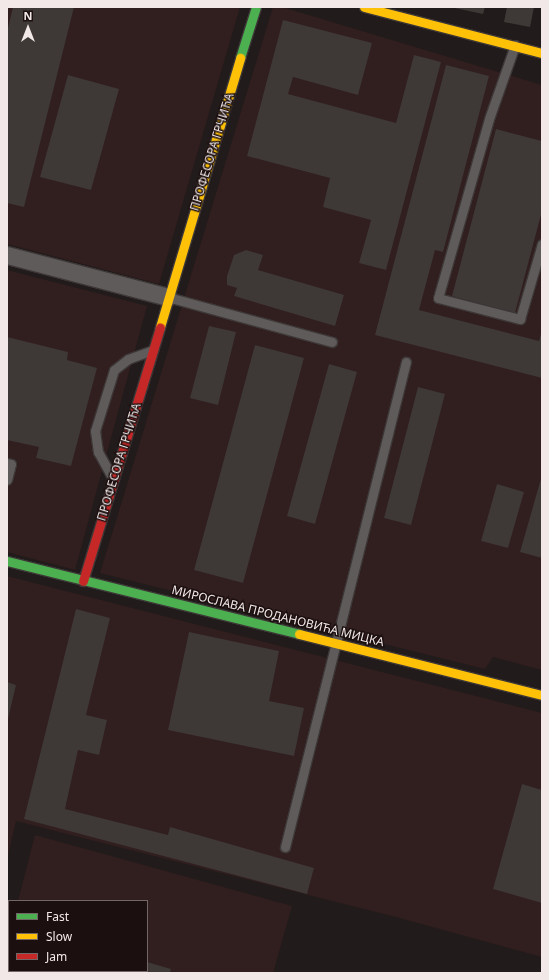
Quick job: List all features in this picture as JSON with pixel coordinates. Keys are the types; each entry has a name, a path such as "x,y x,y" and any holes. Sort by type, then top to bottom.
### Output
{"street":[{"name":"ПРОФЕСОРА ГРЧИЋА","path":"83,581 256,7"},
{"path":"364,7 542,53"},
{"path":"7,255 168,297"},
{"name":"МИРОСЛАВА ПРОДАНОВИЋА МИЦКА","path":"7,562 334,642 542,695"}],"lane":[{"path":"514,46 489,119 438,298 520,319 542,244"},
{"path":"168,297 332,342"},
{"path":"114,480 98,452 95,431 114,370 128,358 152,351"},
{"path":"285,847 334,642 406,362"},
{"path":"7,463 11,464 7,480"}],"shaded area":[{"path":"7,7 240,7 159,284 7,244"},
{"path":"273,7 282,7 542,85 542,670 493,657 485,669 100,573"},
{"path":"7,270 147,306 75,570 7,552"},
{"path":"7,576 542,713 542,957 396,917 16,821 7,860"},
{"path":"35,835 292,906 273,973 17,973 12,972 148,972 148,900 18,900"}],"building":[{"path":"13,7 74,7 24,207 7,203 7,32"},
{"path":"450,7 485,7 483,14"},
{"path":"507,7 534,7 530,27 504,22"},
{"path":"283,20 372,43 358,95 293,77 288,94 396,123 414,55 441,62 386,270 359,263 371,220 323,207 330,178 247,156"},
{"path":"446,65 489,76 443,252 435,250 419,310 539,341 542,330 542,378 375,335"},
{"path":"68,75 119,89 91,190 40,177"},
{"path":"496,129 542,141 542,211 515,313 452,296"},
{"path":"246,250 263,255 258,270 344,295 335,326 234,296 237,288 227,285 227,276 234,255"},
{"path":"209,326 236,332 218,405 190,398"},
{"path":"7,337 68,352 67,360 97,368 71,466 36,458 39,447 7,440"},
{"path":"255,345 304,358 243,583 194,570"},
{"path":"329,364 357,372 315,524 287,516"},
{"path":"418,387 445,394 411,525 384,518"},
{"path":"542,475 542,558 520,552"},
{"path":"497,484 524,492 508,548 481,541"},
{"path":"76,609 110,618 86,715 107,720 99,755 78,750 65,809 168,835 170,827 314,868 307,894 24,819"},
{"path":"189,632 279,651 269,701 304,708 294,756 168,730"},
{"path":"7,682 16,685 8,719 7,718"},
{"path":"522,784 542,790 542,903 493,889"},
{"path":"148,962 171,969 170,973 86,973 148,972"}],"traffic: fast":[{"path":"240,58 256,7"},
{"path":"7,561 299,634"}],"traffic: slow":[{"path":"364,7 542,53"},
{"path":"160,327 240,58"},
{"path":"299,634 542,695"}],"traffic: jam":[{"path":"83,581 160,327"}]}
